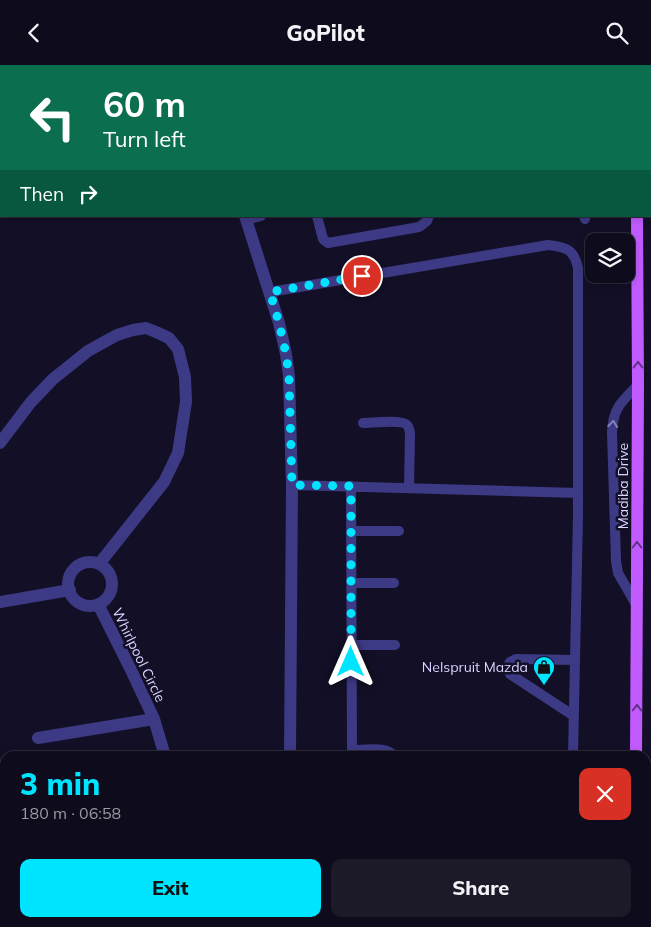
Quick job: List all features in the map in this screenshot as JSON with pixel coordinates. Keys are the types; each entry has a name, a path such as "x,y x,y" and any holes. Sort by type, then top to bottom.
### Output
{"main road":[{"name":"Madiba Drive","path":"636,751 637,217"}],"street":[{"path":"245,218 279,323 289,376 292,485 290,751"},
{"path":"0,443 31,402 52,379 88,351 117,335 146,328 168,338 178,349 185,377 186,402 178,453 164,482 99,564"},
{"path":"92,562 99,564 110,574 112,588 104,601 98,604 84,605 78,602 70,591 68,583 70,577 73,571 84,563 92,562"},
{"path":"0,602 70,591"},
{"name":"Whirlpool Circle","path":"98,604 154,719 164,751"},
{"name":"Whirlpool Circle","path":"38,737 154,719"}],"lane":[{"path":"317,217 323,239 328,243 419,227 427,221 429,217"},
{"path":"270,292 548,245 566,249 573,253 578,268 578,493 573,751"},
{"path":"637,607 623,584 617,567 612,432 614,415 617,409 638,385"},
{"path":"363,423 398,422 408,425 410,433 409,488"},
{"path":"292,485 578,493"},
{"path":"351,486 352,751"},
{"path":"352,531 399,531"},
{"path":"351,583 394,583"},
{"path":"351,645 395,645"},
{"path":"574,716 510,674 507,667 510,662 516,659 575,660"},
{"path":"373,751 388,751"}],"place":[{"name":"Nelspruit Mazda","path":"544,686"}],"route":[{"path":"351,662 351,486 292,485 289,376 279,323 270,292 362,276"}]}
